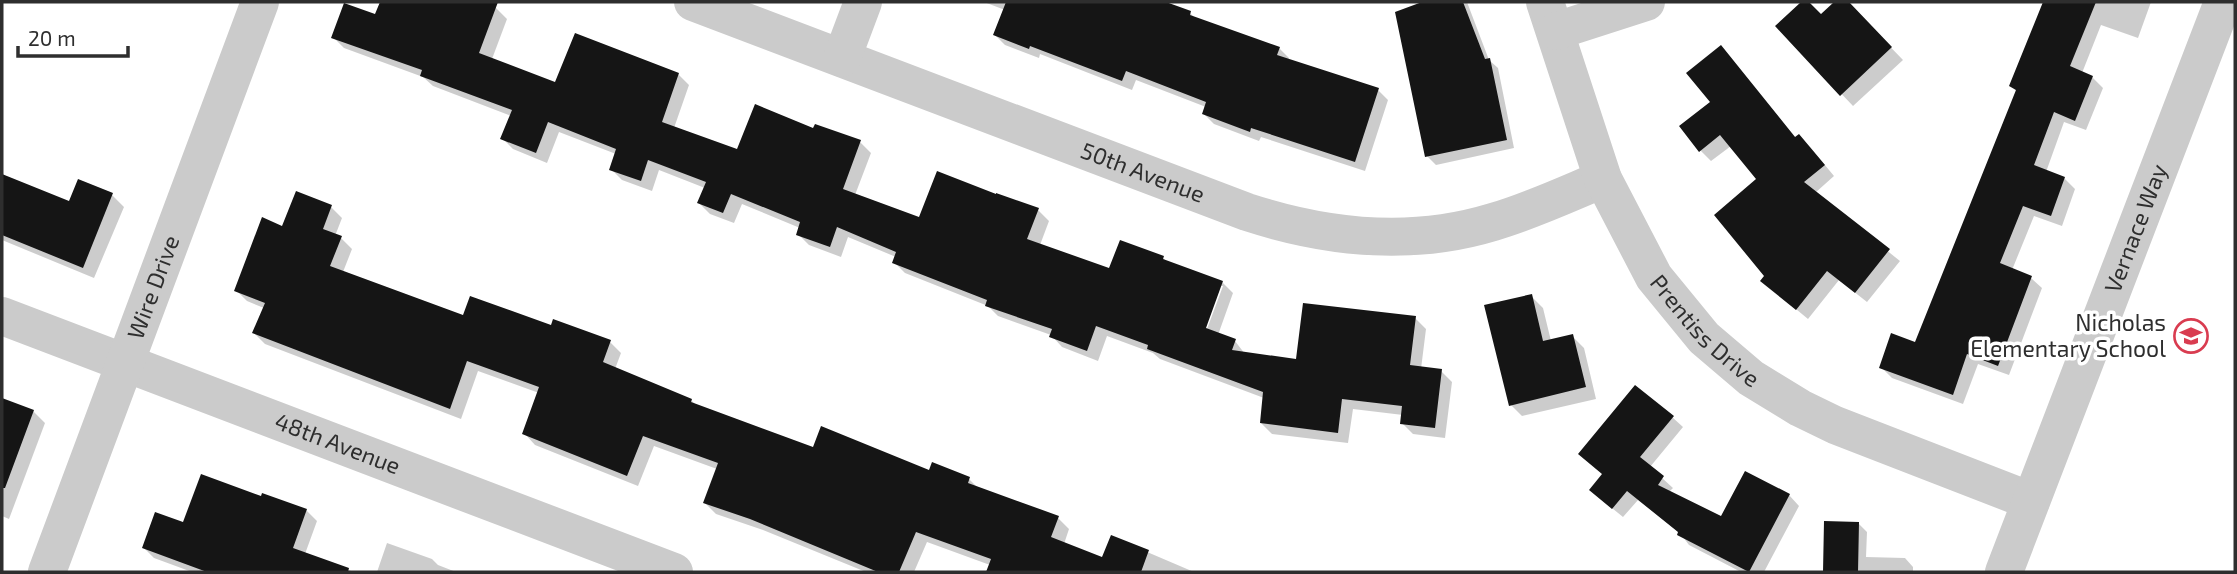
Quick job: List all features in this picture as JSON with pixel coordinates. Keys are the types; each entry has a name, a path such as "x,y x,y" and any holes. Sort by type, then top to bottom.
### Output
{"street":[{"name":"Wire Drive","path":"47,572 260,2"},
{"name":"50th Avenue","path":"693,2 1247,212 1286,225 1326,233 1368,237 1410,236 1492,223 1602,179"},
{"path":"842,58 863,2"},
{"path":"1550,17 1646,2"},
{"name":"Vernace Way","path":"2004,572 2223,2"},
{"name":"Prentiss Drive","path":"1550,17 1602,179 1654,277 1704,338 1751,378 1800,408 1835,425 2031,501"},
{"name":"48th Avenue","path":"2,316 674,572"}],"building":[{"path":"380,2 498,2 479,53 555,82 575,33 679,73 662,122 737,149 755,104 813,128 815,124 861,140 843,189 919,217 937,171 1039,208 1027,239 1109,268 1120,240 1164,256 1163,259 1223,281 1206,328 1236,339 1232,350 1296,359 1303,303 1416,316 1410,365 1442,369 1435,428 1400,424 1402,406 1342,399 1338,433 1260,423 1263,392 1147,349 1148,345 1096,326 1087,351 1049,337 1052,329 985,306 987,300 892,263 896,252 837,227 830,247 796,235 800,222 731,194 723,213 697,203 706,182 648,160 641,181 609,170 616,149 548,122 536,153 500,139 512,110 420,76 422,70 331,38 344,3 375,14"},
{"path":"1006,2 1166,2 1191,11 1190,15 1280,47 1277,55 1379,88 1355,162 1251,128 1250,132 1202,114 1206,102 1126,71 1122,81 993,35"},
{"path":"1422,2 1463,2 1485,59 1490,58 1507,140 1425,157 1395,12"},
{"path":"1801,2 1809,2 1821,14 1834,2 1849,2 1892,47 1840,96 1775,26"},
{"path":"2043,2 2096,2 2070,66 2093,76 2075,121 2054,112 2034,165 2065,177 2051,216 2023,206 2000,263 2032,276 1998,366 1967,354 1953,395 1879,368 1891,333 1915,342 2016,90 2009,86"},
{"path":"1721,45 1795,137 1799,134 1825,165 1804,182 1890,249 1855,293 1827,271 1796,310 1760,281 1764,276 1714,215 1756,179 1720,135 1699,152 1679,126 1710,102 1686,73"},
{"path":"2,174 69,201 78,179 113,193 83,268 2,235"},
{"path":"296,191 332,205 323,229 342,236 330,266 463,315 470,296 551,325 553,319 611,340 603,362 692,399 691,402 813,447 821,426 929,470 932,462 970,477 968,483 1059,516 1051,537 1102,557 1111,535 1149,550 1141,572 986,572 991,559 916,532 899,572 878,572 750,519 703,503 718,463 643,436 627,476 522,434 539,387 467,361 450,409 252,333 265,303 234,291 262,217 282,226"},
{"path":"1532,294 1543,341 1573,334 1586,387 1509,406 1484,305"},
{"path":"1635,385 1674,416 1640,457 1664,476 1658,485 1721,516 1745,471 1790,494 1749,572 1677,535 1678,532 1627,491 1612,509 1589,490 1602,474 1578,454"},
{"path":"2,398 34,410 5,488 2,488"},
{"path":"201,474 307,509 293,548 349,568 348,572 207,572 142,548 155,512 183,522"},
{"path":"1824,521 1859,522 1858,572 1823,572"}],"place":[{"name":"Nicholas Elementary School","path":"2191,336"}]}
